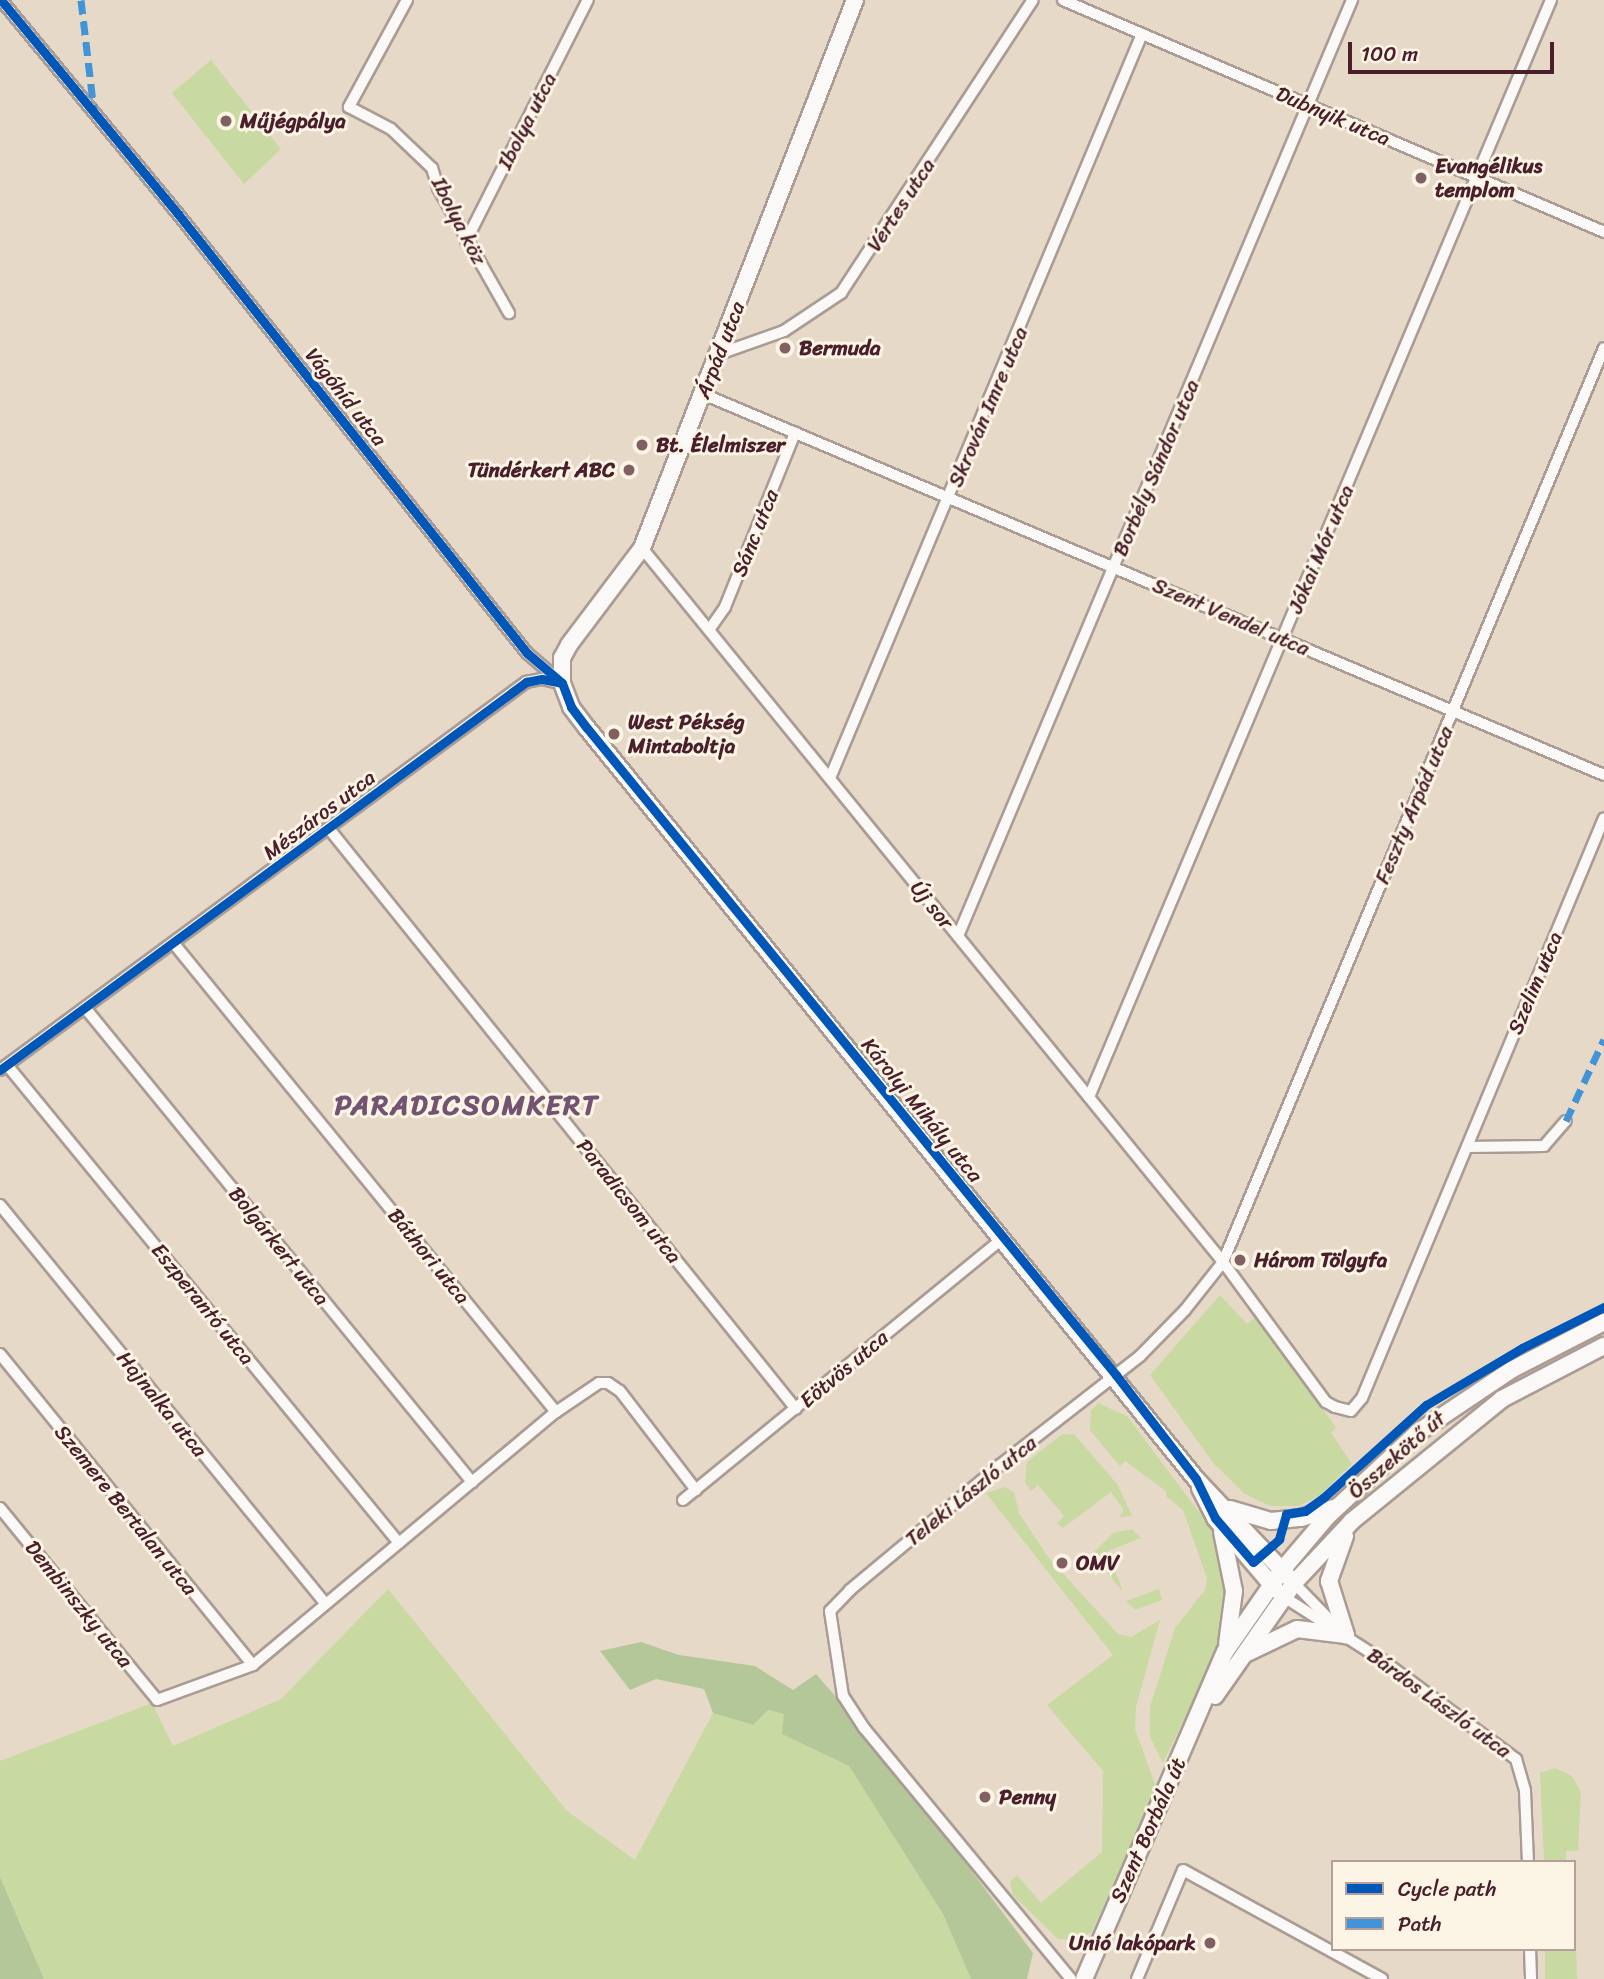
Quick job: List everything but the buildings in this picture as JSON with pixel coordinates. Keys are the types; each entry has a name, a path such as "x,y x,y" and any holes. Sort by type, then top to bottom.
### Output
{"street":[{"name":"Vágóhíd utca","path":"1,0 109,128 527,653 562,683"},
{"name":"Ibolya köz","path":"407,0 349,107 391,129 432,169 466,241 509,313"},
{"name":"Ibolya utca","path":"466,241 588,0"},
{"name":"Árpád utca","path":"562,683 562,658 569,645 642,548 855,0"},
{"name":"Vértes utca","path":"719,354 784,331 841,293 1033,0"},
{"name":"Dubnyik utca","path":"1063,0 1604,232"},
{"name":"Borbély Sándor utca","path":"958,936 1353,0"},
{"name":"Jókai Mór utca","path":"1089,1097 1551,0"},
{"name":"Skrován Imre utca","path":"830,778 1142,34"},
{"name":"Feszty Árpád utca","path":"1116,1375 1160,1338 1223,1262 1604,348"},
{"name":"Szent Vendel utca","path":"703,394 1604,775"},
{"name":"Sánc utca","path":"709,630 725,607 795,433"},
{"name":"Új sor","path":"642,548 1223,1262 1326,1402 1351,1411"},
{"name":"Mészáros utca","path":"4,1067 175,945 526,682 542,678 562,683"},
{"name":"Károlyi Mihály utca","path":"562,683 571,707 587,728 1116,1375 1222,1513 1270,1584 1284,1597 1346,1635"},
{"name":"Szelim utca","path":"1351,1411 1362,1398 1604,818"},
{"name":"Paradicsom utca","path":"330,830 796,1409"},
{"name":"Báthori utca","path":"175,945 556,1412"},
{"name":"Bolgárkert utca","path":"86,1009 472,1482"},
{"name":"Eszperantó utca","path":"4,1067 399,1543"},
{"path":"1467,1147 1544,1146 1566,1121"},
{"name":"Hajnalka utca","path":"0,1205 325,1603"},
{"name":"Eötvös utca","path":"683,1500 1003,1238"},
{"name":"Összekötő út","path":"1270,1584 1339,1506 1417,1433 1462,1401 1558,1343 1604,1322"},
{"name":"Összekötő út","path":"1294,1583 1352,1521 1502,1399 1604,1346"},
{"name":"Szemere Bertalan utca","path":"0,1354 253,1665"},
{"name":"Teleki László utca","path":"1072,1979 864,1728 843,1696 830,1611 990,1473 1116,1375"},
{"path":"253,1665 588,1388 608,1383 620,1391 696,1490"},
{"path":"1225,1652 1234,1591 1222,1513 1271,1521 1301,1518 1339,1506"},
{"name":"Dembinszky utca","path":"0,1508 158,1700 253,1665"},
{"name":"Károlyi Mihály utca","path":"1222,1513 1294,1583"},
{"path":"1346,1635 1329,1581 1332,1564 1352,1521"},
{"path":"1294,1583 1346,1635"},
{"name":"Szent Borbála út","path":"1198,1721 1294,1583"},
{"name":"Szent Borbála út","path":"1084,1979 1198,1721 1225,1652 1270,1584"},
{"path":"1242,1656 1297,1629 1346,1635"},
{"name":"Bárdos László utca","path":"1346,1635 1516,1759 1525,1791 1528,1860"},
{"path":"1137,1979 1183,1870 1382,1979"},
{"path":"1530,1951 1531,1979"}],"green space":[{"name":"Műjégpálya","path":"211,60 281,149 244,184 172,93"},
{"path":"1220,1295 1247,1324 1256,1317 1336,1427 1331,1433 1352,1464 1319,1496 1298,1506 1270,1506 1245,1494 1214,1464 1150,1375"},
{"path":"1098,1403 1127,1416 1205,1520 1218,1542 1226,1585 1223,1597 1230,1602 1219,1646 1163,1763 1150,1737 1150,1707 1175,1628 1205,1590 1207,1578 1183,1510 1166,1496 1166,1491 1125,1461 1120,1466 1090,1430 1091,1411"},
{"path":"1074,1434 1117,1484 1132,1516 1119,1517 1124,1510 1111,1492 1063,1528 1057,1523 1064,1516 1038,1485 1031,1491 1025,1483 1027,1462 1061,1435"},
{"path":"1004,1487 1014,1492 1019,1513 1048,1557 1118,1634 1131,1637 1160,1620 1136,1707 1135,1729 1156,1787 1092,1932 1076,1940 1058,1939 1013,1895 1010,1882 1017,1875 1041,1903 1102,1852 1103,1771 1047,1705 1113,1655 986,1493"},
{"path":"1132,1529 1141,1538 1108,1551 1123,1592 1092,1554 1113,1533"},
{"path":"388,1589 567,1811 635,1860 713,1713 753,1725 768,1710 784,1714 783,1734 849,1766 943,1914 971,1979 44,1979 0,1877 0,1761 152,1703 173,1746 281,1699"},
{"path":"1159,1589 1162,1600 1135,1610 1126,1601"},
{"path":"641,1642 679,1655 755,1666 793,1690 816,1674 874,1741 1033,1953 1027,1979 971,1979 943,1914 849,1766 782,1734 784,1714 768,1710 753,1725 713,1713 704,1689 656,1679 630,1690 600,1651"},
{"path":"1555,1768 1572,1776 1581,1792 1578,1851 1566,1851 1566,1860 1544,1860 1540,1773"},
{"path":"0,1877 44,1979 0,1979"},
{"path":"1576,1945 1577,1979 1545,1979 1545,1951 1576,1951"}],"marked path":[{"path":"81,0 94,110"},
{"path":"1566,1121 1604,1039"}],"cycle path":[{"path":"1,0 178,214 527,653 562,683 571,707 587,728 1116,1375 1196,1479 1215,1518 1253,1562 1279,1539 1286,1514 1305,1511 1323,1498 1426,1405 1522,1348 1604,1307"},
{"path":"0,1070 526,682 542,679 562,683"}],"place":[{"name":"Műjégpálya","path":"226,121"},
{"name":"Evangélikus templom","path":"1421,178"},
{"name":"Bermuda","path":"785,348"},
{"name":"Bt. Élelmiszer","path":"642,445"},
{"name":"Tündérkert ABC","path":"629,470"},
{"name":"West Pékség Mintaboltja","path":"614,734"},
{"name":"Három Tölgyfa","path":"1240,1260"},
{"name":"OMV","path":"1062,1563"},
{"name":"Penny","path":"985,1797"},
{"name":"Unió lakópark","path":"1210,1943"}],"district":[{"name":"PARADICSOMKERT","path":"467,1105"}]}
